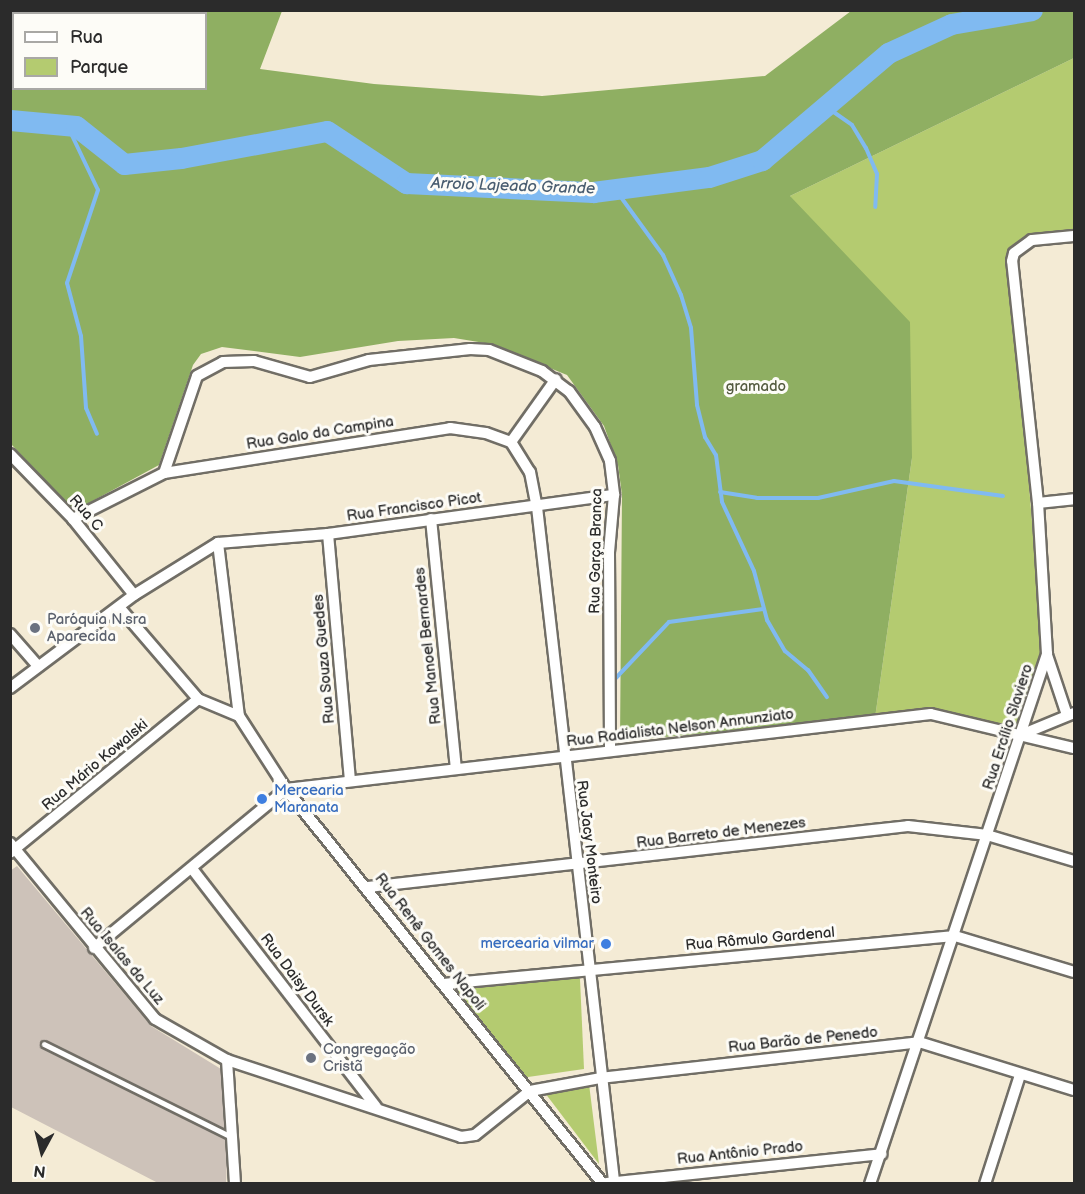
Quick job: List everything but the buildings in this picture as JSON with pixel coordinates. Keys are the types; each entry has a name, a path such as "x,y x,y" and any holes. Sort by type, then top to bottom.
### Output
{"street":[{"name":"Rua Ercílio Slaviero","path":"870,1184 1023,734 1047,654 1038,503 1012,261 1014,254 1032,240 1074,236"},
{"name":"Rua Garça Branca","path":"164,473 197,376 224,362 265,363 310,377 369,360 470,349 489,350 556,380 595,427 610,461 614,495 609,552 610,751"},
{"path":"537,507 530,472 511,442 556,380"},
{"name":"Rua Galo da Campina","path":"73,519 164,473 450,428 486,433 511,442"},
{"name":"Rua C","path":"12,458 73,519 134,594"},
{"name":"Rua Francisco Picot","path":"218,543 328,534 614,495"},
{"path":"1038,503 1074,499"},
{"name":"Rua Jacy Monteiro","path":"537,507 563,756 589,970 600,1078 607,1183"},
{"name":"Rua Manoel Bernardes","path":"431,519 456,769"},
{"name":"Rua Souza Guedes","path":"328,534 350,782"},
{"path":"10,688 134,594 218,543"},
{"name":"Rua Renê Gomes Napoli","path":"218,543 239,716 286,789 607,1183"},
{"path":"118,606 198,699 239,716"},
{"path":"10,634 38,666"},
{"path":"1023,734 1071,714 1047,654"},
{"name":"Rua Mário Kowalski","path":"12,848 198,699"},
{"name":"Rua Radialista Nelson Annunziato","path":"286,789 931,714 1023,734 1074,748"},
{"path":"94,948 193,870 286,789"},
{"name":"Rua Barreto de Menezes","path":"368,887 577,866 908,826 987,835 1074,861"},
{"name":"Rua Isaías da Luz","path":"12,848 155,1019 227,1060 461,1137 475,1135 530,1091"},
{"name":"Rua Daisy Dursk","path":"193,870 376,1108"},
{"name":"Rua Rômulo Gardenal","path":"443,984 955,936 1074,972"},
{"name":"Rua Barão de Penedo","path":"530,1091 600,1078 919,1042 1074,1090"},
{"path":"227,1060 235,1184"},
{"path":"985,1184 1020,1075"},
{"name":"Rua Antônio Prado","path":"607,1183 881,1154"}],"lane":[{"path":"45,1044 232,1138"}],"shaded area":[{"path":"17,866 151,1026 221,1069 228,1139 226,1183 158,1183 11,1107 10,871"}],"green space":[{"name":"gramado","path":"10,11 282,11 260,69 374,84 542,96 765,76 851,11 1074,11 1074,58 790,196 910,322 912,458 875,718 620,741 622,495 618,465 604,426 567,375 491,344 454,338 398,341 300,357 222,347 201,354 193,365 159,465 74,511 11,444"},
{"path":"1074,58 1074,235 1030,239 1011,263 1042,645 1020,731 931,713 875,718 912,458 790,196"},
{"path":"576,975 580,979 584,1069 528,1077 523,1076 454,991 456,987"},
{"path":"589,1084 599,1164 545,1093"}],"waterway":[{"name":"Arroio Lajeado Grande","path":"10,120 76,126 124,164 181,158 327,131 406,183 593,192 709,177 762,160 888,53 951,24 1032,10"},
{"path":"825,106 852,125 866,148 877,174 875,207"},
{"path":"67,125 98,190 67,283 81,336 86,408 97,434"},
{"path":"615,189 663,255 681,295 691,328 697,405 705,437 716,455 722,502 754,571 767,620 785,651 808,670 827,697"},
{"path":"720,492 757,498 818,498 894,481 1003,496"},
{"path":"614,680 669,622 763,609"}],"place":[{"name":"Paróquia N.sra Aparecida","path":"35,628"},
{"name":"Mercearia Maranata","path":"262,799"},
{"name":"mercearia vilmar","path":"606,944"},
{"name":"Congregação Cristã","path":"311,1058"}]}
